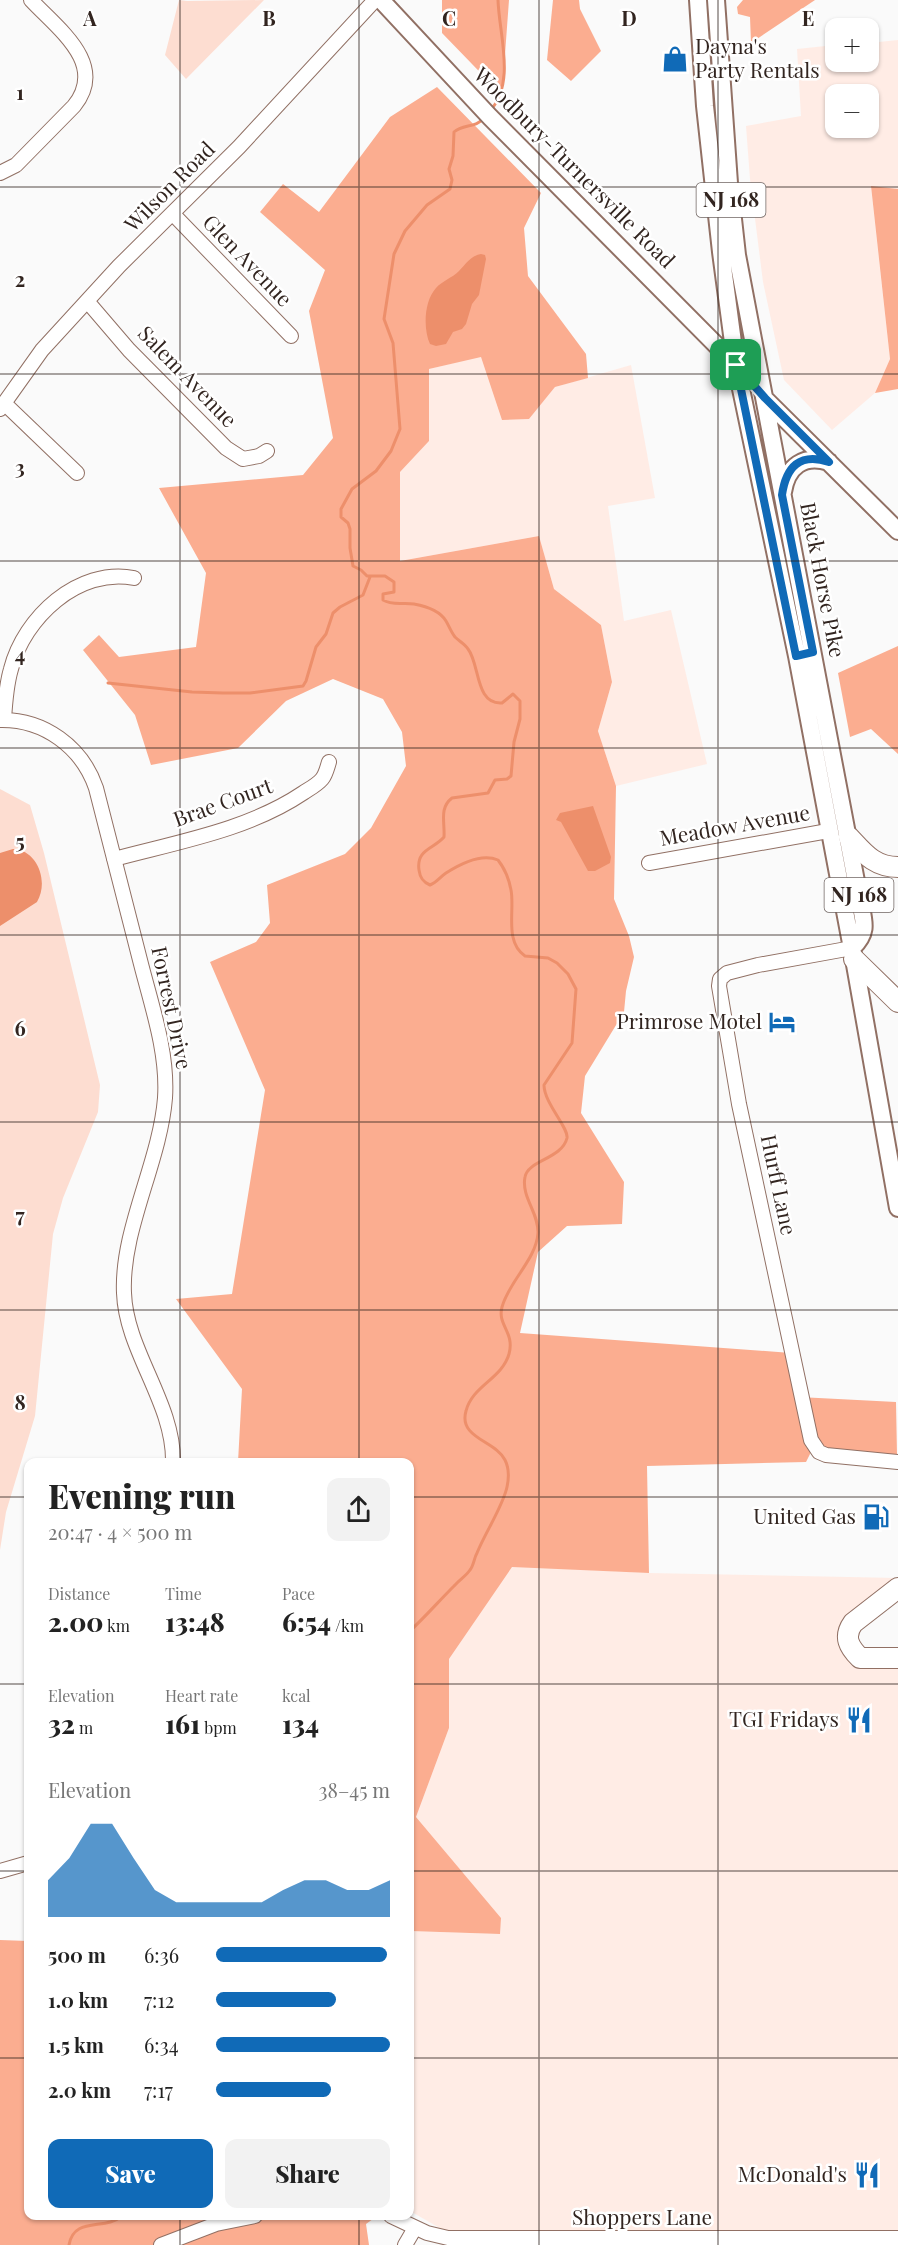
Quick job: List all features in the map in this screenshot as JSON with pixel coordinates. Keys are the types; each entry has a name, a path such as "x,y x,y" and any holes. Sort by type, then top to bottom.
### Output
{"highway":[{"path":"849,837 874,862 884,867 898,867"},
{"path":"853,953 898,1002"},
{"path":"898,1588 853,1623 849,1629 848,1640 850,1648 860,1658 898,1658"}],"main road":[{"name":"Woodbury-Turnersville Road","path":"381,0 487,113 898,531"},
{"name":"Black Horse Pike","path":"698,0 705,106 736,365 796,656 853,953 898,1208"},
{"name":"Black Horse Pike","path":"716,0 723,107 737,255 849,837 864,930 862,939 853,953"},
{"path":"782,495 790,469 799,462 812,459 829,462"},
{"path":"796,656 813,652"},
{"path":"821,791 839,789"}],"street":[{"path":"0,173 19,162 74,106 85,84 85,65 78,51 31,0"},
{"name":"Wilson Road","path":"2,406 42,350 119,266 239,147 375,0"},
{"path":"705,106 723,107"},
{"name":"Glen Avenue","path":"173,214 291,336"},
{"name":"Salem Avenue","path":"87,302 129,350 226,448 243,459 259,456 267,451"},
{"path":"2,406 77,473"},
{"path":"2,720 11,669 23,640 43,612 76,587 85,583 112,576 134,578"},
{"name":"Forrest Drive","path":"2,720 18,721 41,727 68,744 89,770 96,788 156,1023 163,1056 165,1082 163,1118 126,1258 124,1293 134,1337 168,1424 172,1458"},
{"name":"Brae Court","path":"114,859 217,831 270,811 318,783 325,774 329,762"},
{"name":"Meadow Avenue","path":"649,863 828,831"},
{"name":"Hurff Lane","path":"853,953 759,965 727,973 720,979 719,986 742,1115 811,1440 819,1452 826,1455 898,1462"},
{"path":"0,1871 24,1864"},
{"path":"160,2245 216,2224 236,2220"},
{"name":"Shoppers Lane","path":"399,2220 415,2228 448,2238 735,2242 898,2238"},
{"path":"405,2245 415,2228"}],"shaded area":[{"path":"179,0 264,0 186,79 165,55"},
{"path":"442,0 509,0 502,95 442,33"},
{"path":"553,0 579,0 580,9 601,51 571,81 547,60"},
{"path":"743,0 815,0 751,43 750,17 738,14 737,7"},
{"path":"898,40 898,189 871,187 890,359 875,393 832,430 784,380 763,282 750,179 746,126 801,116 797,49 825,46 825,72 879,72 879,42"},
{"path":"437,87 541,193 524,228 528,276 586,354 588,378 555,387 529,419 502,420 481,357 429,369 429,441 400,472 400,561 539,536 554,589 601,625 612,682 598,731 616,786 614,899 629,936 634,957 624,1012 585,1076 581,1113 624,1182 622,1224 567,1226 538,1252 520,1333 791,1353 799,1397 896,1402 897,1455 813,1448 806,1462 647,1466 649,1573 512,1567 449,1659 449,1728 416,1817 501,1918 500,1934 414,1931 414,1458 238,1458 242,1389 176,1299 232,1294 265,1090 210,962 256,942 270,923 267,885 345,854 371,828 406,766 402,732 383,699 333,679 286,701 238,748 151,765 135,715 83,650 99,635 119,657 196,647 206,573 159,488 303,475 333,438 309,311 325,270 260,212 283,184 319,212 390,117"},
{"path":"871,186 898,189 898,389 875,393 890,359"},
{"path":"481,254 485,255 486,259 479,295 472,304 466,324 462,329 453,332 446,344 436,346 430,344 426,331 426,315 432,294 438,286 471,258"},
{"path":"481,356 503,420 529,419 555,387 631,365 655,498 608,506 624,621 671,610 707,764 616,786 598,731 612,682 601,625 554,589 539,536 400,561 400,471 429,441 429,369"},
{"path":"898,646 898,754 871,729 850,737 838,673"},
{"path":"0,789 30,805 44,853 100,1085 98,1112 63,1198 53,1234 35,1416 6,1512 0,1550"},
{"path":"593,806 611,857 610,863 595,871 588,871 561,822 556,820 560,813"},
{"path":"13,849 22,851 35,861 39,868 42,885 37,902 0,926 0,853"},
{"path":"512,1566 649,1573 898,1578 898,1588 863,1614 850,1649 898,1658 898,2230 445,2231 414,2213 414,1931 499,1934 501,1918 416,1817 449,1728 449,1659"},
{"path":"0,1940 24,1941 24,2220 372,2220 366,2224 369,2245 0,2245"}],"waterway":[{"path":"490,111 498,99 504,72 498,0"},
{"path":"414,1627 471,1568 502,1503 507,1487 508,1473 505,1460 494,1448 479,1439 467,1427 466,1411 474,1395 500,1370 509,1354 510,1340 502,1319 502,1307 510,1288 533,1252 538,1233 536,1219 525,1191 527,1171 559,1151 567,1138 548,1099 544,1085 572,1043 576,989 568,974 557,963 548,958 525,956 519,950 512,934 510,886 498,860 485,858 464,863 430,885 421,877 420,858 444,837 444,811 448,802 452,798 488,793 495,780 507,779 511,776 514,742 520,719 520,701 513,694 502,703 493,702 487,698 467,647 455,637 440,614 418,605 391,603 383,600 383,594 394,592 394,582 385,576 367,576 353,566 350,529 348,523 341,517 341,509 352,489 376,471 391,451 400,429 393,343 384,319 394,254 405,231 427,205 450,189 452,180 449,169 453,156 454,132 484,118"},
{"path":"108,683 223,693 250,693 303,686 316,647 326,634 333,613 363,595 370,577"},
{"path":"69,2245 77,2230 115,2220"}],"place":[{"name":"Dayna's Party Rentals","path":"675,59"},
{"name":"Primrose Motel","path":"782,1022"},
{"name":"United Gas","path":"876,1517"},
{"name":"TGI Fridays","path":"859,1720"},
{"name":"McDonald's","path":"867,2175"}],"route":[{"path":"736,365 765,398 829,462 806,459 799,462 790,469 782,495 813,652 796,656 736,365"}]}
